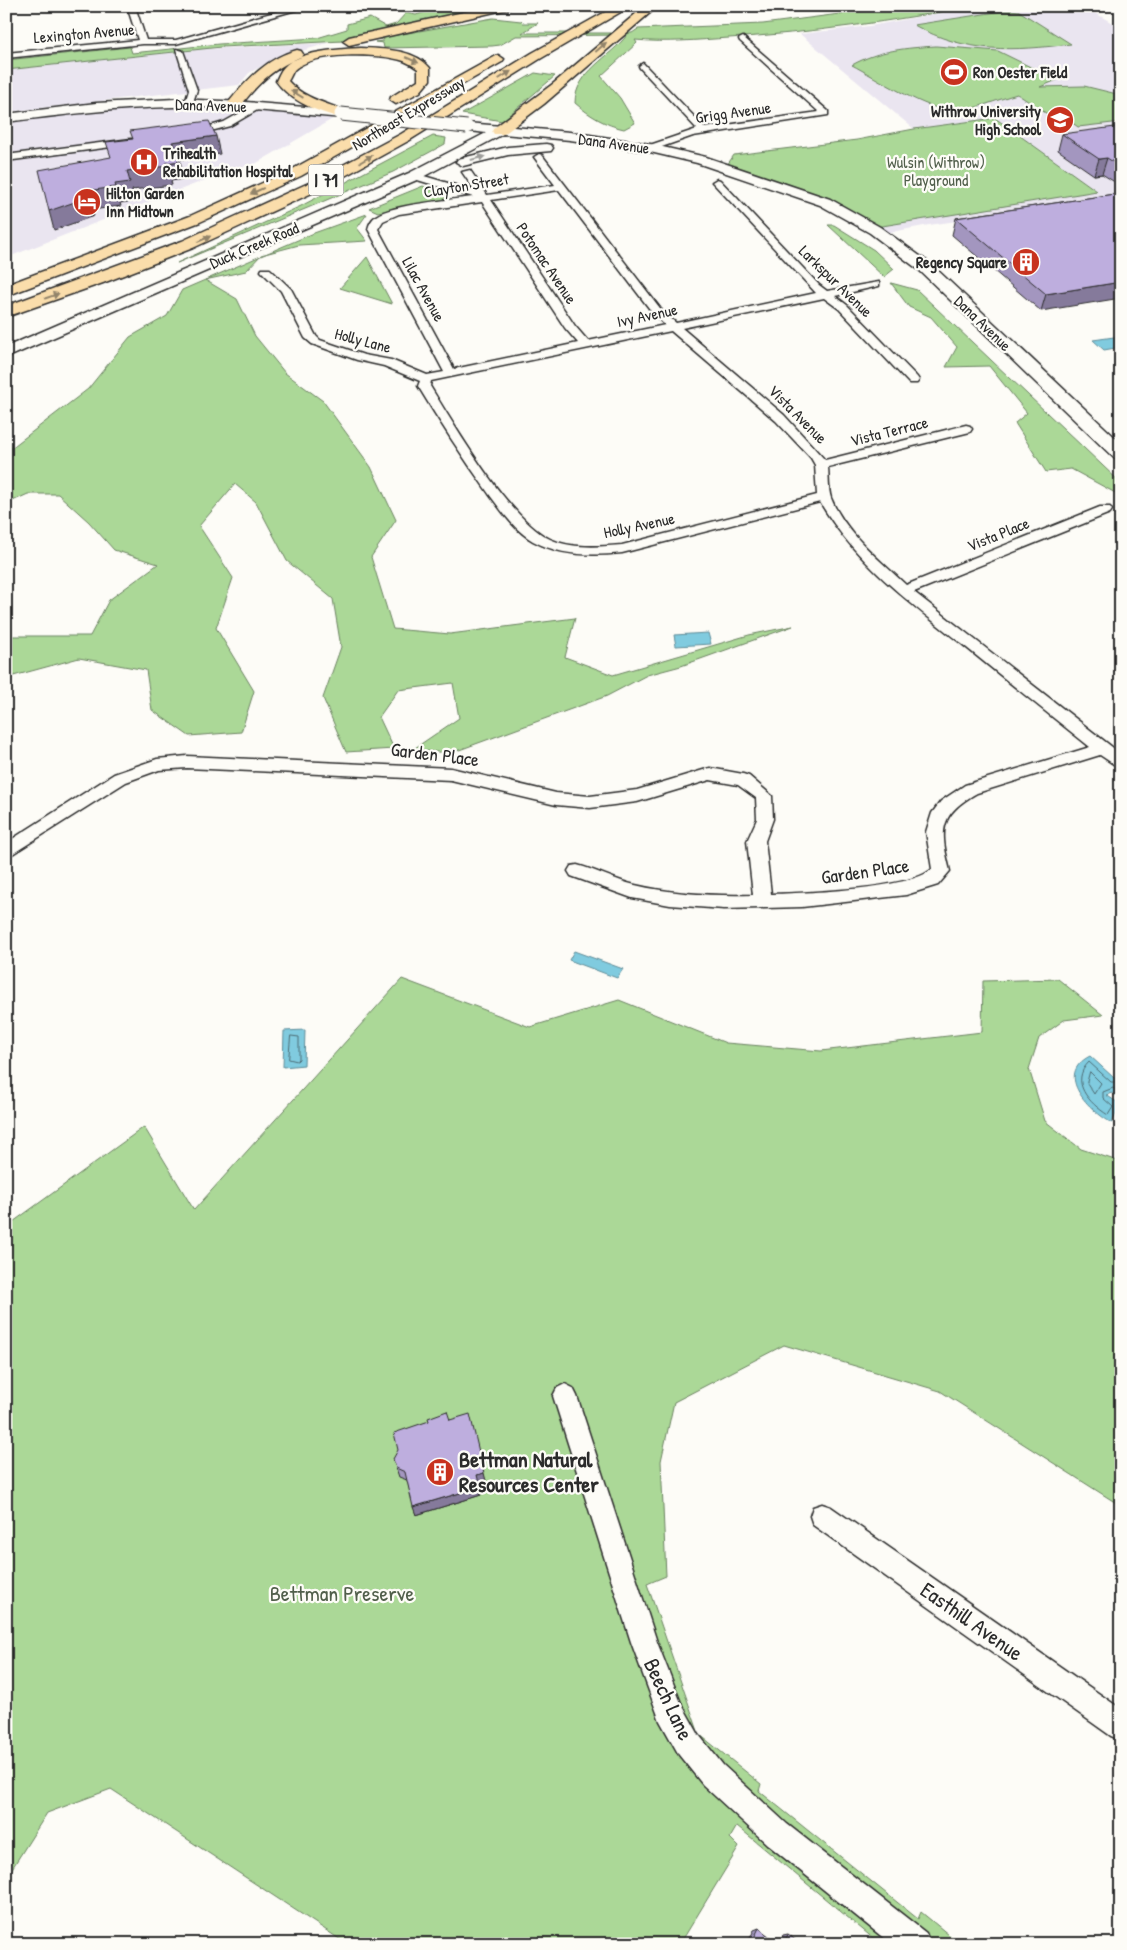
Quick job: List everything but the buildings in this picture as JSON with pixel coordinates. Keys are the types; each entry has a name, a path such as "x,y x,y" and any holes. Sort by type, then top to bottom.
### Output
{"highway":[{"path":"234,105 257,75 270,66 299,53 508,6"},
{"name":"Northeast Expressway","path":"6,312 95,282 193,243 282,203 363,161 537,56 626,6"},
{"path":"499,131 528,111 652,6"},
{"path":"341,114 307,100 290,90 282,81 285,73 293,65 314,57 344,52 369,51 412,59 420,63 426,72 421,84 343,129"},
{"name":"Northeast Expressway","path":"6,291 195,219 296,173 509,52"},
{"path":"107,253 124,237 235,189 277,166"}],"street":[{"path":"131,6 143,42"},
{"name":"Lexington Avenue","path":"6,56 143,42 165,43 188,40 288,8 306,6"},
{"path":"715,7 724,6"},
{"name":"Grigg Avenue","path":"650,148 680,136 703,131 825,113 743,39"},
{"path":"180,51 193,90 189,103"},
{"path":"643,66 703,131"},
{"name":"Dana Avenue","path":"6,118 103,107 189,103 234,105 499,131 570,136 650,148 725,168 825,202 902,249 927,269 1121,454"},
{"path":"234,105 215,121 178,134 226,124 256,107"},
{"name":"Duck Creek Road","path":"6,353 414,176 499,131"},
{"path":"6,154 142,139 6,158"},
{"path":"414,176 486,156 535,148 598,151 725,168"},
{"name":"Vista Avenue","path":"539,157 659,314 780,418 816,456 821,465 824,497 839,522 858,546 904,591 1121,763"},
{"name":"Potomac Avenue","path":"467,172 585,345"},
{"path":"414,176 484,197"},
{"name":"Larkspur Avenue","path":"717,182 815,287 843,307 913,380"},
{"name":"Clayton Street","path":"377,220 398,211 562,187"},
{"path":"727,192 739,190"},
{"name":"Lilac Avenue","path":"377,220 373,229 451,374"},
{"name":"Holly Lane","path":"266,271 286,289 311,338 316,342 361,358 388,363 426,380"},
{"name":"Ivy Avenue","path":"426,380 875,284"},
{"name":"Holly Avenue","path":"426,380 424,386 434,403 476,466 516,520 537,538 562,547 592,551 622,549 824,497"},
{"name":"Vista Terrace","path":"821,465 966,429"},
{"name":"Vista Place","path":"904,591 1105,510"},
{"name":"Garden Place","path":"577,870 632,890 670,898 724,902 802,900 906,888 932,880 941,871 934,841 940,811 951,799 971,789 1102,749"},
{"name":"Garden Place","path":"6,852 112,783 137,771 165,764 188,762 451,774 556,799 590,802 637,796 710,774 743,780 764,796 765,820 756,841 763,900"},
{"name":"Beech Lane","path":"565,1396 644,1642 670,1711 689,1744 713,1775 777,1834 915,1944"},
{"name":"Easthill Avenue","path":"822,1516 1121,1726"}],"shaded area":[{"name":"Withrow University High School","path":"977,6 1083,6 1121,28 1121,197 929,225 881,234 870,228 1096,191 995,118 914,129 800,34 870,26"},
{"path":"328,43 275,59 249,73 239,85 6,112 6,70 204,49"},
{"path":"150,104 341,114 255,164 236,168 6,258 6,118"}],"green space":[{"path":"444,6 495,6 348,38 391,36 493,18 521,21 523,23 538,23 522,33 632,33 638,29 763,24 901,6 974,6 821,30 682,41 635,40 637,43 601,76 620,98 635,123 624,129 598,119 575,103 581,82 587,74 627,35 516,36 500,45 492,46 384,48 383,43 375,42 383,41 384,39 221,47 6,70 6,60 130,47 132,53 219,44 317,38 347,29 347,24 370,18 386,27 396,24 406,13 416,15"},
{"path":"1009,10 1019,11 1071,44 1010,49 971,46 933,34 914,25"},
{"name":"Ron Oester Field","path":"936,46 998,51 1057,80 1040,87 1084,86 1121,95 1121,122 1078,127 1074,124 1061,123 1017,94 969,109 943,110 917,100 852,65 883,53"},
{"path":"535,73 555,76 502,121 462,114"},
{"name":"Wulsin (Withrow) Playground","path":"995,118 1097,191 870,228 849,215 725,168 734,155 857,140 914,129"},
{"path":"433,136 446,138 445,144 393,172 177,263 301,206"},
{"path":"423,186 449,196 444,199 378,212 369,208"},
{"path":"367,214 357,228 367,241 299,245 266,254 314,233"},
{"path":"828,225 834,225 874,250 894,269 884,277"},
{"path":"260,256 246,271 205,280"},
{"path":"367,257 392,304 340,288"},
{"path":"205,280 237,299 255,336 285,373 323,401 371,467 396,520 371,557 393,629 450,634 575,618 565,657 613,675 749,635 793,626 681,666 647,675 607,696 451,753 412,750 459,718 453,683 398,690 379,717 394,749 346,752 323,698 341,647 333,599 287,561 256,502 235,484 199,526 233,578 216,628 254,691 241,732 189,736 152,710 146,670 79,658 6,678 6,636 90,636 109,600 158,564 114,550 89,522 58,494 28,494 6,504 6,452 88,389 130,337 167,316 182,290"},
{"path":"891,283 917,290 1121,483 1121,496 1071,469 1046,472 1015,423 1027,413 989,366 946,367 957,347 931,317 909,307"},
{"name":"Bettman Preserve","path":"402,979 530,1027 619,1000 726,1043 821,1051 982,1032 983,981 1058,979 1103,1015 1064,1020 1039,1038 1029,1069 1045,1121 1081,1149 1121,1162 1121,1506 940,1391 784,1345 674,1402 661,1461 666,1576 647,1584 699,1734 761,1784 759,1791 918,1919 921,1912 960,1944 880,1944 737,1826 730,1838 739,1847 680,1944 347,1944 111,1789 47,1813 6,1878 6,1227 144,1127 194,1210"}],"water":[{"path":"1121,336 1121,347 1104,350 1093,340"},
{"path":"708,633 711,644 676,646 674,635"},
{"path":"574,951 623,969 617,978 569,960"},
{"path":"305,1030 304,1065 283,1067 284,1031"},
{"path":"1090,1056 1114,1078 1121,1078 1121,1099 1112,1093 1106,1095 1120,1104 1112,1123 1086,1102 1075,1082 1075,1073 1079,1064"}],"place":[{"name":"Ron Oester Field","path":"954,72"},
{"name":"Withrow University High School","path":"1060,120"},
{"name":"Trihealth Rehabilitation Hospital","path":"144,162"},
{"name":"Hilton Garden Inn Midtown","path":"87,202"},
{"name":"Regency Square","path":"1026,262"},
{"name":"Bettman Natural Resources Center","path":"440,1472"}]}
